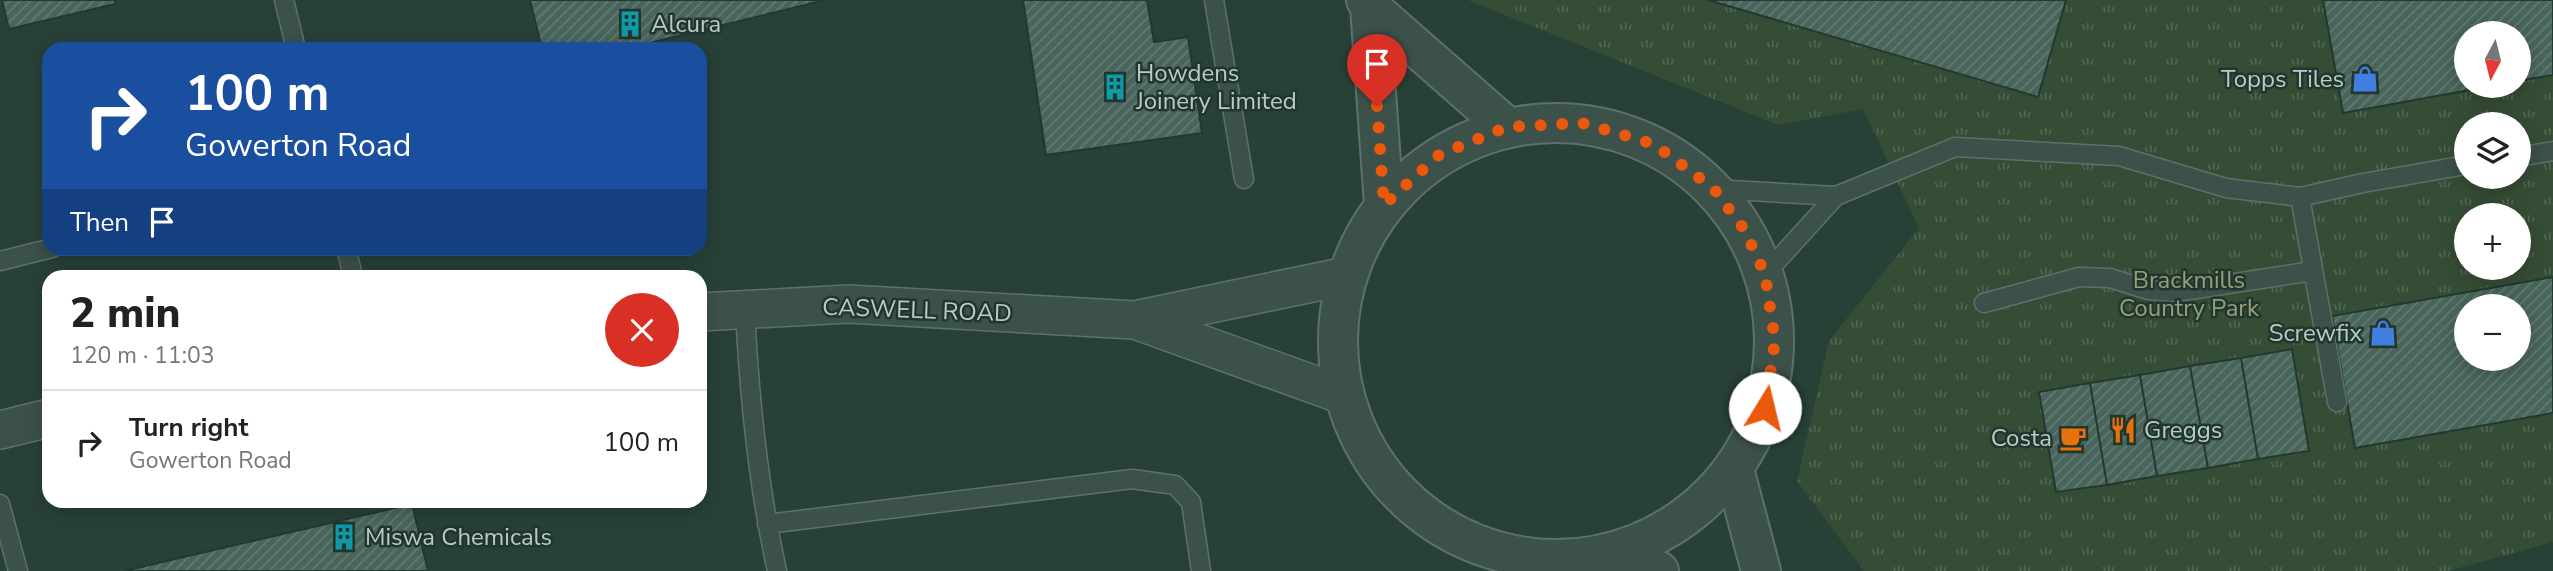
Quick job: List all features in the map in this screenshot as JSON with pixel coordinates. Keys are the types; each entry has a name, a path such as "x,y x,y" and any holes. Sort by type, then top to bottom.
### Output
{"street":[{"path":"1368,4 1507,127"},
{"path":"1368,4 1384,205"},
{"path":"1582,123 1654,144 1714,189 1744,229 1765,274 1775,341 1765,408 1734,469 1681,522 1613,552 1544,560 1476,544 1416,510 1371,458 1343,395 1336,335 1346,276 1362,238 1384,205 1439,155 1507,127 1582,123"},
{"name":"CASWELL ROAD","path":"707,311 849,304 1134,320 1346,276"},
{"name":"CASWELL ROAD","path":"1134,320 1343,395"},
{"path":"0,430 42,420"},
{"path":"1734,469 1762,571"},
{"path":"1613,552 1659,571"}],"lane":[{"path":"284,0 294,42"},
{"path":"1214,0 1244,179"},
{"path":"1765,274 1836,196 1955,146 2119,156 2225,188 2300,197 2454,167"},
{"path":"2531,154 2553,151"},
{"path":"1714,189 1836,196"},
{"path":"2300,197 2337,402"},
{"path":"0,261 42,250"},
{"path":"1984,303 2079,277 2110,278 2148,290 2176,292 2313,271"},
{"path":"745,308 747,366 767,524 777,571"},
{"path":"767,524 1132,479 1175,485 1191,502 1201,571"},
{"path":"0,504 18,571"}],"green space":[{"name":"Brackmills Country Park","path":"1468,0 2553,0 2553,542 2448,571 1864,571 1797,481 1829,341 1919,228 1863,109 1778,125"}],"building":[{"path":"2,0 115,0 115,4 9,29"},
{"name":"Alcura","path":"530,0 825,0 654,42 540,42"},
{"name":"Howdens Joinery Limited","path":"1023,0 1147,0 1154,42 1188,37 1202,133 1046,155"},
{"path":"1708,0 2066,0 2038,97"},
{"path":"2323,0 2553,0 2553,75 2531,79 2531,21 2454,21 2454,93 2343,113"},
{"path":"2553,277 2553,413 2355,448 2332,316 2454,294 2454,371 2531,371 2531,294 2457,294"},
{"path":"2292,349 2309,451 2258,459 2241,358"},
{"path":"2241,358 2258,459 2208,468 2190,366"},
{"path":"2190,366 2208,468 2157,476 2140,375"},
{"name":"Greggs","path":"2140,375 2157,476 2107,485 2090,383"},
{"name":"Costa","path":"2090,383 2107,485 2056,492 2039,392"},
{"name":"Miswa Chemicals","path":"395,508 413,508 428,571 124,571"}],"place":[{"name":"Alcura","path":"630,24"},
{"name":"Topps Tiles","path":"2365,79"},
{"name":"Howdens Joinery Limited","path":"1115,87"},
{"name":"Screwfix","path":"2383,333"},
{"name":"Greggs","path":"2123,430"},
{"name":"Costa","path":"2073,438"},
{"name":"Miswa Chemicals","path":"344,537"}],"route":[{"path":"1377,106 1384,205 1439,155 1507,127 1582,123 1654,144 1714,189 1744,229 1765,274 1775,341 1765,408"}]}
